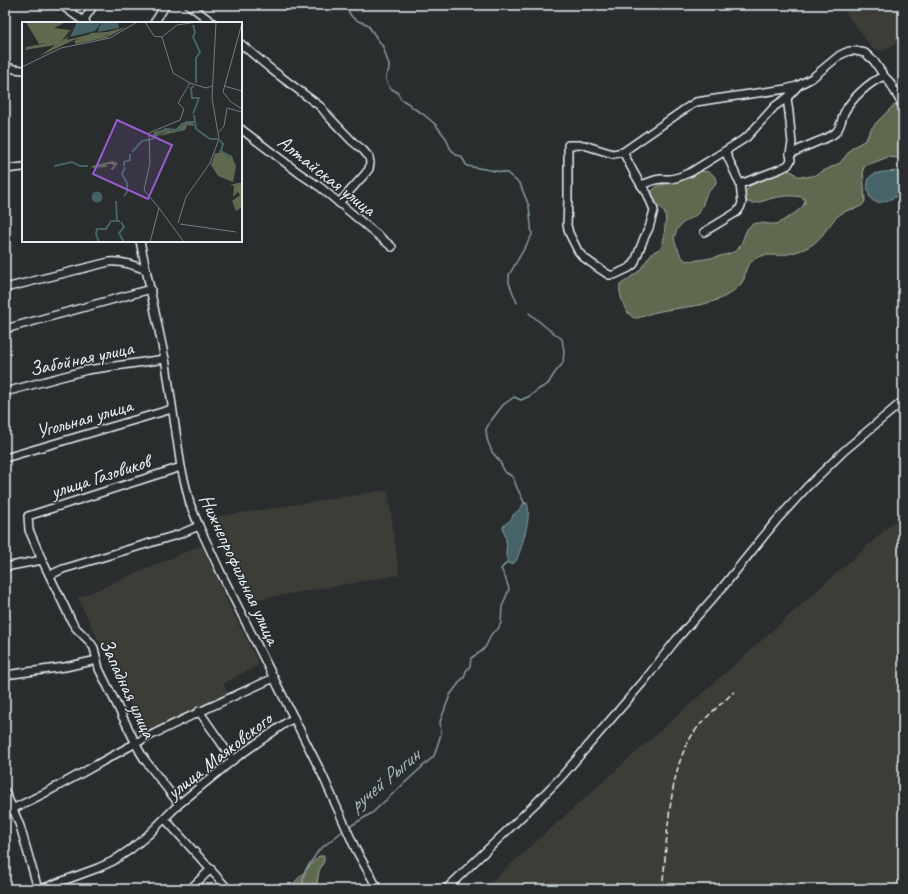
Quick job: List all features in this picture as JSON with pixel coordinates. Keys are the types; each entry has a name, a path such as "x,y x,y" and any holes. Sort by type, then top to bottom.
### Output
{"street":[{"path":"60,5 84,22 94,5"},
{"path":"155,22 166,5"},
{"path":"189,5 212,22"},
{"path":"242,45 272,70 321,107 369,157 369,169 339,203"},
{"path":"623,152 647,193 654,210 649,228 634,264 614,275 609,275 583,257 568,233 568,145 584,145 613,154 623,152 696,102 715,98 786,89 800,85 849,51 865,53 874,61 889,81 903,106"},
{"path":"5,66 22,70"},
{"path":"790,154 836,132 840,126 844,113 852,101 876,79 884,76"},
{"path":"642,185 655,180 679,177 691,172 725,151 747,137 774,106 787,98 800,85"},
{"path":"740,184 780,169 788,165 792,160 790,154 792,143 790,113 787,98"},
{"name":"Алтайская улица","path":"242,130 320,187 392,247"},
{"path":"704,232 737,212 742,203 740,184 725,151"},
{"path":"5,169 22,167"},
{"name":"Нижнепрофильная улица","path":"140,242 165,359 181,467 190,504 221,572 322,774 349,835 378,889"},
{"path":"5,288 109,262 119,262 146,270"},
{"path":"5,329 151,289"},
{"name":"Забойная улица","path":"5,392 87,370 165,359"},
{"path":"446,889 562,776 644,681 676,640 722,588 776,521 807,487 844,451 903,401"},
{"name":"Угольная улица","path":"5,458 172,409"},
{"name":"улица Газовиков","path":"28,516 181,467"},
{"name":"Западная улица","path":"28,516 29,530 72,622 94,648 99,669 145,760 179,804"},
{"path":"50,575 63,569 180,534 199,526"},
{"path":"5,567 42,560"},
{"path":"5,675 65,667 97,660"},
{"path":"5,812 51,790 136,743 199,711 274,678"},
{"path":"199,711 233,760"},
{"name":"улица Маяковского","path":"42,889 98,868 113,861 131,849 148,835 179,804 233,760 294,718"},
{"path":"5,792 20,826 38,889"},
{"name":"улица Маяковского","path":"165,819 228,889"},
{"path":"190,889 211,870"}],"shaded area":[{"path":"840,5 903,5 903,38 884,51 873,49"},
{"path":"388,490 399,575 248,601 209,518"},
{"path":"903,514 903,889 483,889"},
{"path":"202,545 226,599 259,664 223,684 228,694 144,734 78,598"}],"green space":[{"path":"898,105 903,111 903,157 888,157 864,167 865,201 861,206 845,211 837,216 813,244 792,253 763,255 757,258 748,265 744,279 738,287 729,294 713,302 656,312 638,318 632,317 629,314 620,294 620,285 639,271 652,253 661,248 663,240 665,216 664,212 653,199 652,193 655,188 676,182 698,172 704,171 713,175 716,180 715,185 707,193 698,213 679,226 674,237 675,241 683,258 688,261 720,256 734,252 741,244 746,231 750,226 755,223 776,224 797,211 804,203 805,199 794,196 777,197 755,203 748,202 745,200 745,193 751,185 786,170 793,172 797,176 807,177 815,175 840,163 852,148 866,139 876,123 893,106"},
{"path":"319,856 324,856 324,861 319,871 316,889 291,889 293,884"}],"water":[{"path":"881,172 903,172 903,194 882,202 873,201 868,190 869,178 874,174"},
{"path":"524,503 527,503 528,508 526,531 516,561 509,564 506,557 506,543 503,527"}],"waterway":[{"name":"ручей Рыгин","path":"344,5 352,17 367,24 383,47 389,65 386,80 390,88 397,92 401,99 435,124 446,138 450,148 456,155 461,156 467,166 507,173 520,184 529,206 532,235 509,275 509,283 517,303"},
{"name":"ручей Рыгин","path":"525,504 513,477 505,472 499,460 492,452 487,439 486,429 503,405 514,397 521,400 530,396 548,384 563,363 564,351 562,339 529,313"},
{"name":"ручей Рыгин","path":"349,827 372,813 434,756 441,734 440,722 450,695 464,678 466,671 470,666 471,658 482,651 492,633 498,629 501,623 502,607 509,589 501,569 508,561"},
{"name":"ручей Рыгин","path":"303,889 305,871 319,850 344,830"}],"railway":[{"path":"662,889 671,804 681,758 691,737 698,727 735,691"}]}
